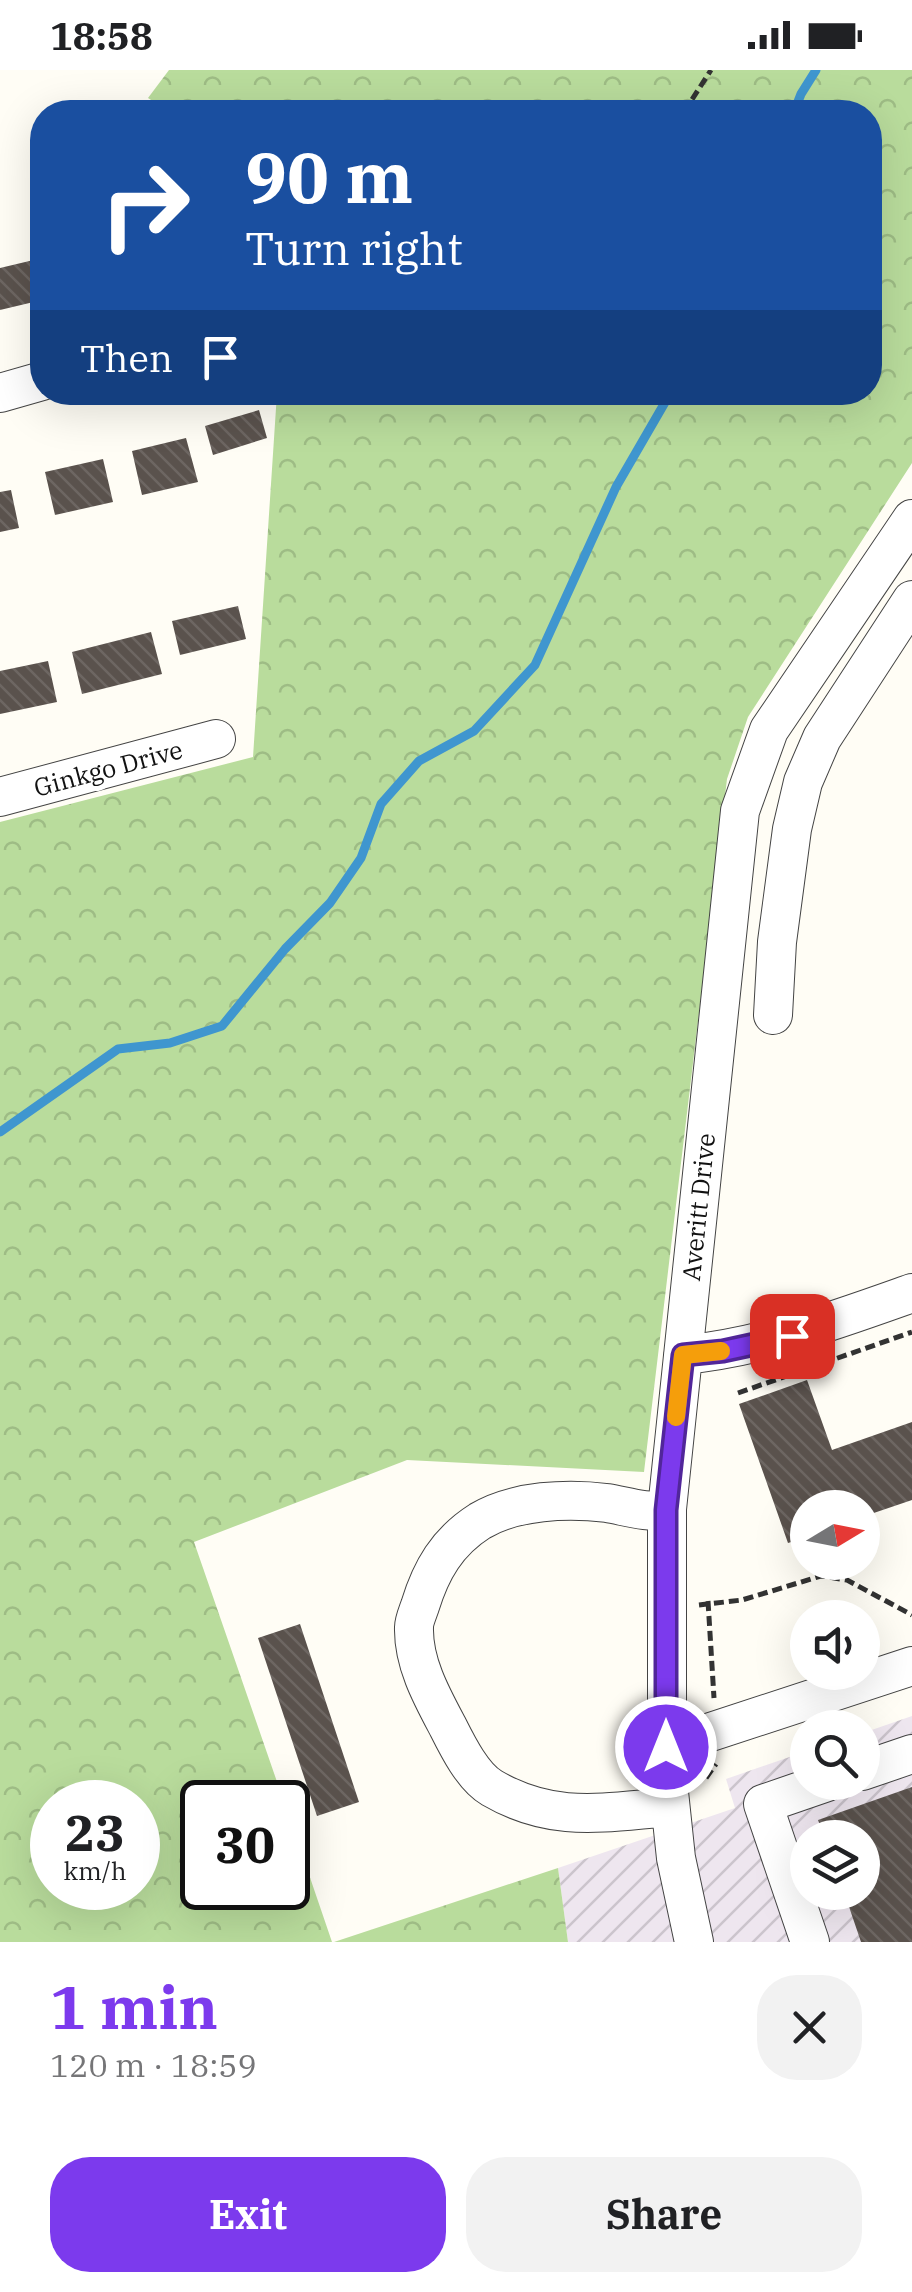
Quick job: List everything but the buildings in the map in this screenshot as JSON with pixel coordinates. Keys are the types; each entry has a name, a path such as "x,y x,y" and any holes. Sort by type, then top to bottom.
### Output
{"street":[{"path":"0,392 30,385"},
{"name":"Averitt Drive","path":"694,1942 670,1807 666,1747 666,1510 740,811 770,730 912,519"},
{"path":"773,1015 777,942 792,830 803,782 822,738 912,600"},
{"name":"Ginkgo Drive","path":"0,797 216,739"},
{"path":"683,1355 792,1336 912,1293"},
{"path":"666,1510 656,1512 602,1502 545,1502 482,1520 450,1546 430,1573 414,1626 422,1675 459,1748 489,1787 556,1812 590,1816 670,1807"},
{"path":"666,1747 912,1666"},
{"path":"880,1765 912,1754"},
{"path":"790,1795 762,1804 810,1942"}],"path":[{"path":"691,100 710,70"},
{"path":"738,1394 912,1332"},
{"path":"666,1618 708,1601 718,1604 742,1600 821,1576 847,1580 912,1614"},
{"path":"708,1601 716,1731"}],"shaded area":[{"path":"912,1716 912,1942 568,1942 558,1868 735,1808 726,1779 790,1757 790,1800 880,1800 880,1727"}],"green space":[{"path":"169,70 912,70 912,463 748,717 727,779 644,1472 407,1460 194,1542 276,1780 180,1780 180,1910 310,1910 310,1878 332,1942 0,1942 0,822 253,757 276,405 882,405 882,100 148,98"},
{"path":"558,1868 568,1942 334,1942"}],"waterway":[{"path":"799,100 816,70"},
{"path":"0,1132 118,1049 170,1043 222,1026 285,949 330,903 361,858 381,804 419,761 474,731 535,665 616,487 663,405"}],"slow traffic":[{"path":"676,1417 683,1355 721,1351"}],"route":[{"path":"666,1747 666,1510 683,1355 792,1336"}]}
